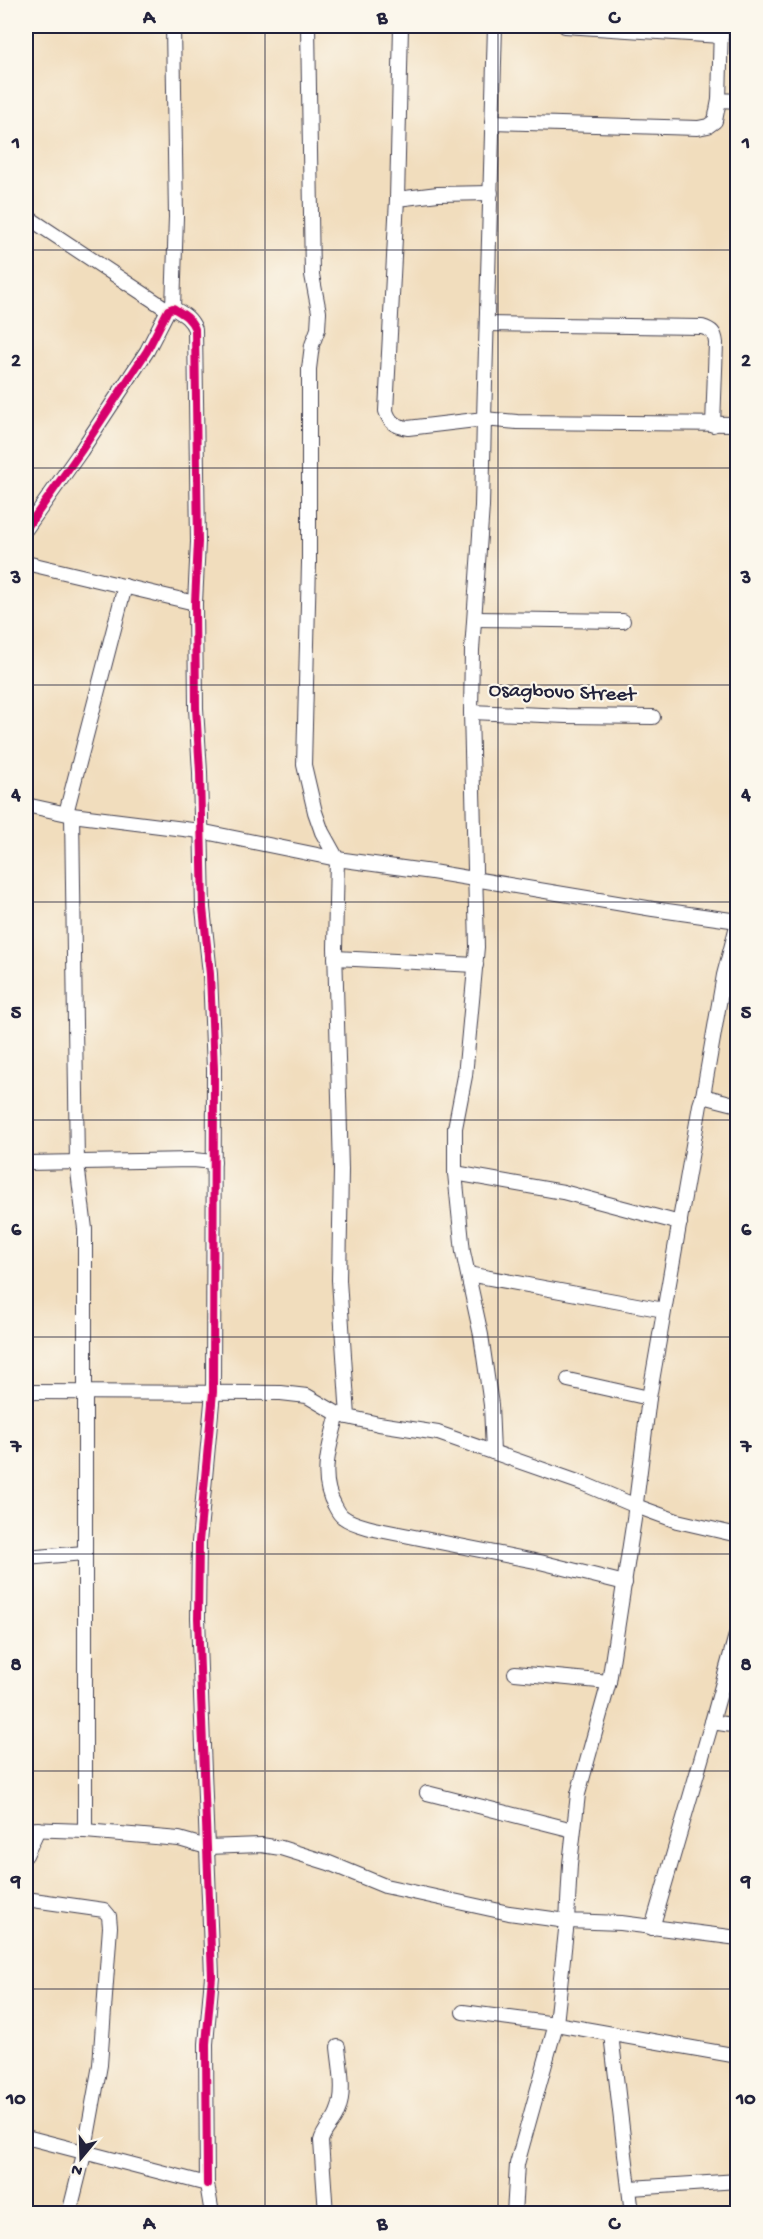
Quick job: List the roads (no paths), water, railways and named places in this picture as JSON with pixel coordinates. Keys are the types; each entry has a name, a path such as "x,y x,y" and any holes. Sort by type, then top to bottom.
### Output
{"street":[{"path":"26,529 147,351 171,309 176,217 173,26"},
{"path":"308,26 312,275 319,312 309,369 309,563 304,765 322,832 337,859 335,958 341,1170 339,1280 343,1416 329,1452 325,1481 333,1503 341,1516 356,1524 540,1562 625,1583"},
{"path":"401,26 397,198 386,411 390,421 408,428 484,419 517,422 738,424"},
{"path":"493,1452 491,1405 483,1347 463,1252 455,1173 455,1128 465,1076 477,947 471,712 472,650 484,419 495,26"},
{"path":"492,122 698,128 708,126 715,121 719,99 721,31 565,26"},
{"path":"719,99 738,101"},
{"path":"397,198 438,194 491,193"},
{"path":"26,216 171,309 183,313 195,329 198,542 195,603 200,831 214,1070 213,1392 199,1542 198,1618 212,1976 206,2044 207,2184 212,2214"},
{"path":"487,324 702,327 711,330 715,335 716,344 713,425"},
{"path":"26,563 195,603"},
{"path":"85,1831 85,1229 77,1163 69,814 125,586"},
{"path":"475,619 622,621"},
{"name":"Osagbovo Street","path":"471,712 652,717"},
{"path":"26,805 69,814 200,831 337,859 738,921 697,1117 681,1223 664,1311 609,1682 578,1794 556,2024 517,2164 514,2214"},
{"path":"335,958 476,965"},
{"path":"703,1096 738,1105"},
{"path":"26,1163 193,1160 214,1162"},
{"path":"455,1173 542,1188 681,1223"},
{"path":"468,1274 664,1311"},
{"path":"568,1380 650,1398"},
{"path":"26,1392 213,1392 281,1393 307,1396 343,1416 379,1424 438,1432 584,1484 636,1506 699,1527 738,1535"},
{"path":"26,1558 84,1554"},
{"path":"651,1928 738,1628"},
{"path":"515,1673 609,1682"},
{"path":"712,1722 738,1726"},
{"path":"427,1793 573,1830"},
{"path":"26,1855 32,1829 179,1839 207,1847 261,1845 281,1848 329,1863 385,1886 509,1913 567,1921 621,1923 738,1938"},
{"path":"26,1899 96,1907 104,1910 109,1917 100,2065 84,2154 69,2214"},
{"path":"463,2012 556,2024 738,2056"},
{"path":"611,2034 631,2188 632,2214"},
{"path":"326,2214 323,2204 321,2141 323,2131 333,2121 340,2103 338,2047"},
{"path":"26,2137 84,2154 207,2184"},
{"path":"631,2188 738,2181"}]}
